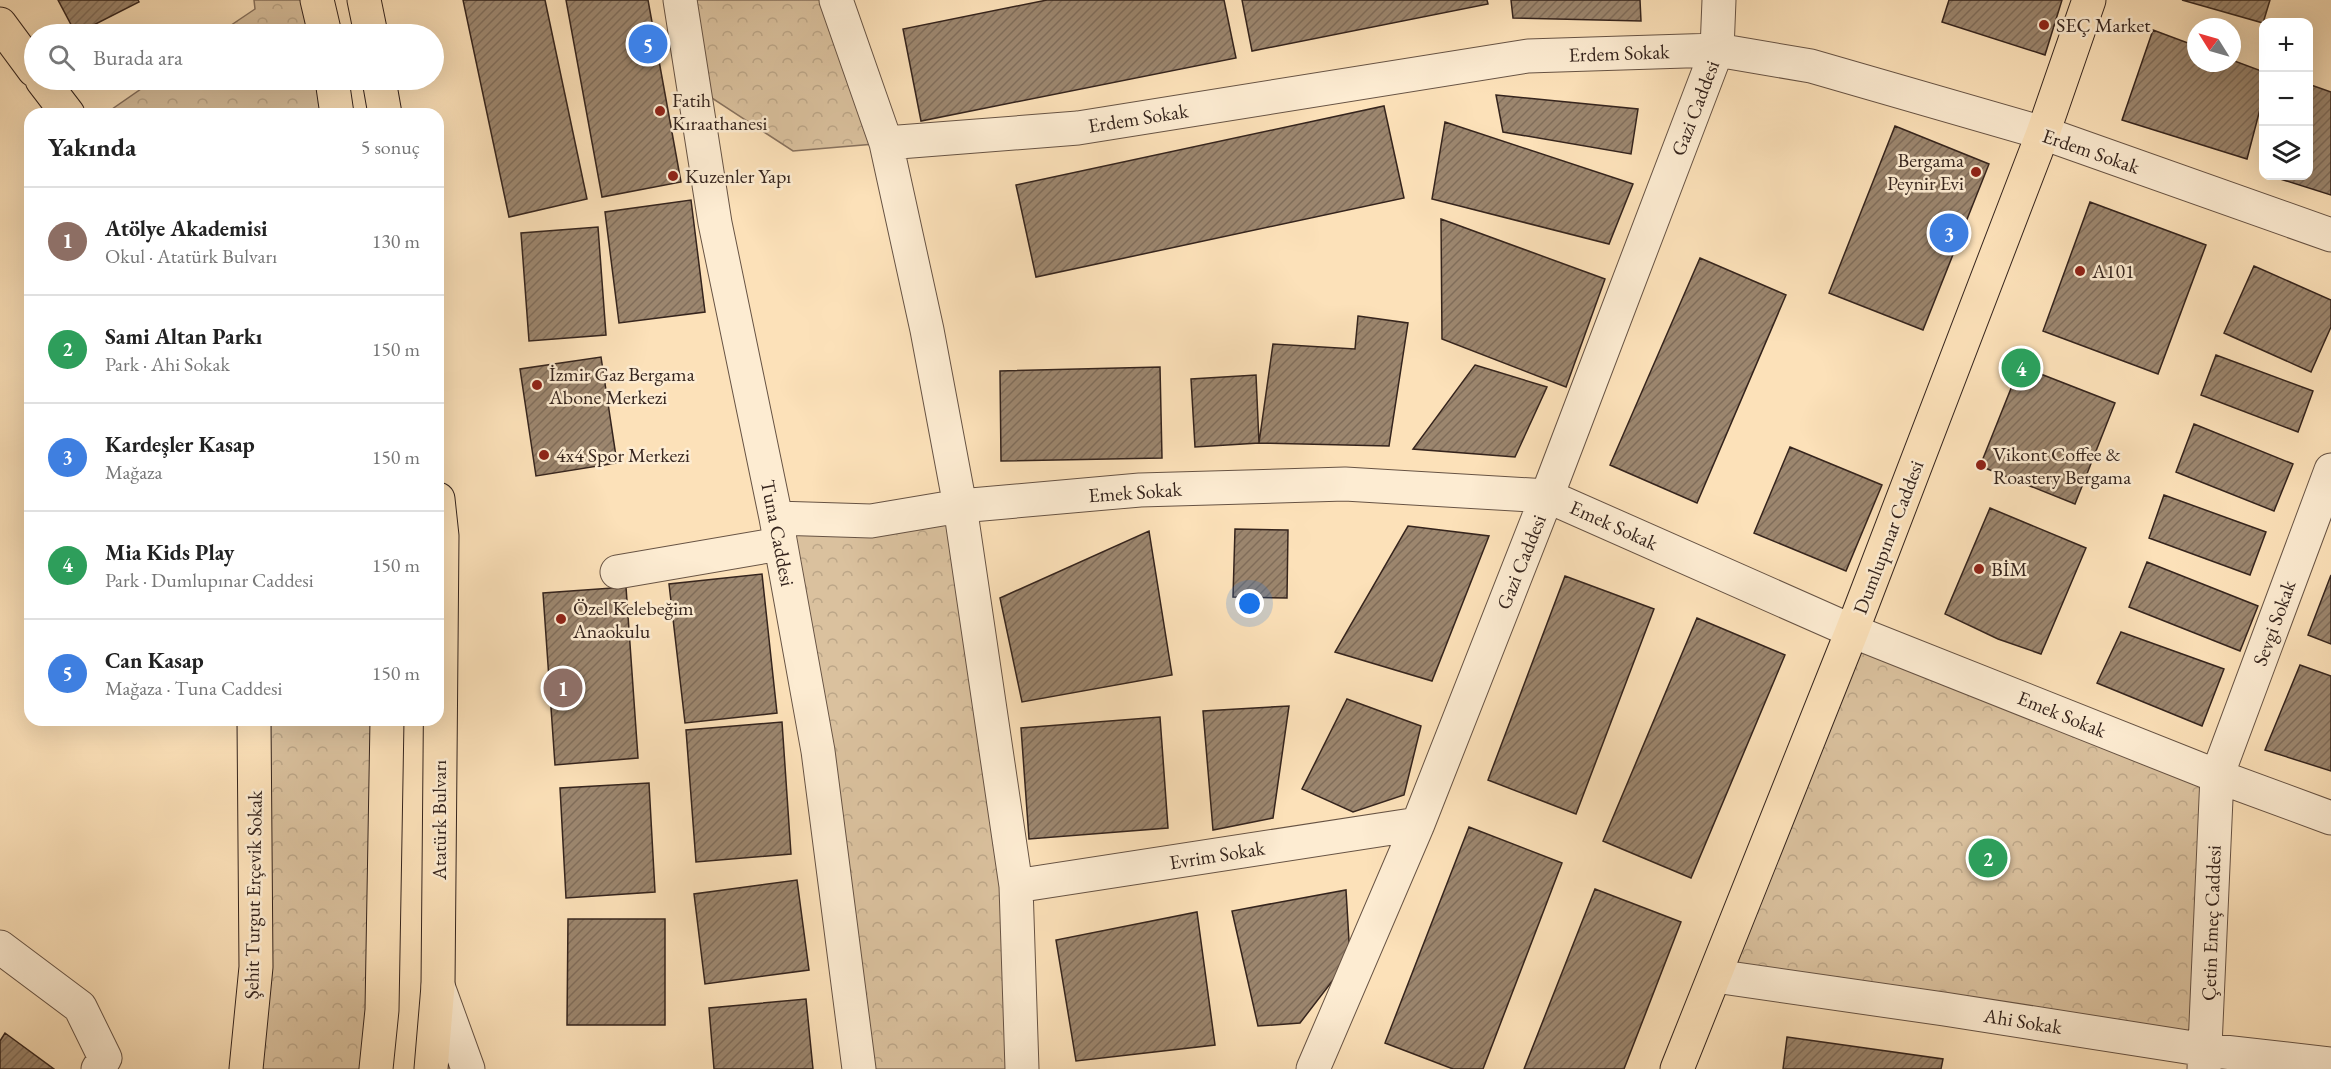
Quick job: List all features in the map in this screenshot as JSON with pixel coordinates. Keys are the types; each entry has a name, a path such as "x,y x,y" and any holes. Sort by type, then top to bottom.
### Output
{"main road":[{"path":"317,0 323,24"},
{"path":"364,0 369,24"},
{"name":"Dumlupınar Caddesi","path":"1677,1069 1852,631 2043,133 2089,0"},
{"path":"0,24 24,56"},
{"path":"50,90 63,108"},
{"path":"333,90 336,108"},
{"path":"381,90 384,108"},
{"name":"Şehit Turgut Erçevik Sokak","path":"246,1069 256,967 254,726"},
{"path":"376,1069 382,1010 387,726"},
{"name":"Atatürk Bulvarı","path":"431,1069 438,986 440,726"}],"street":[{"name":"Tuna Caddesi","path":"680,0 715,223 778,531 818,751 859,1069"},
{"path":"837,0 886,143 927,330 960,506 1016,886 1022,1069"},
{"name":"Gazi Caddesi","path":"1313,1069 1418,824 1547,496 1717,50 1719,0"},
{"name":"Erdem Sokak","path":"886,143 1078,128 1528,56 1717,50 1811,66 2043,133 2331,235"},
{"name":"Sevgi Sokak","path":"2217,776 2331,470"},
{"name":"Emek Sokak","path":"617,572 778,531 871,521 960,506 1140,490 1345,484 1547,496 1852,631 2217,776 2331,818"},
{"name":"Çetin Emeç Caddesi","path":"2205,1059 2217,776"},
{"name":"Evrim Sokak","path":"1016,886 1418,824"},
{"path":"0,947 80,1007 105,1058 98,1069"},
{"name":"Ahi Sokak","path":"1715,976 2205,1059 2331,1064"},
{"path":"438,986 468,1069"}],"green space":[{"path":"254,0 317,0 323,24 233,24 255,9"},
{"path":"680,0 836,0 886,143 793,151 695,87"},
{"path":"140,90 333,90 336,108 114,108"},
{"path":"960,506 1022,1069 860,1069 776,518"},
{"path":"1852,631 2217,776 2206,1050 1715,976"},
{"path":"254,726 387,726 376,1069 246,1069"}],"building":[{"path":"58,0 138,0 139,2 96,24 71,24"},
{"path":"463,0 545,0 587,199 509,217"},
{"path":"566,0 648,0 681,182 602,197"},
{"path":"1047,0 1224,0 1236,58 921,121 903,29"},
{"path":"1242,0 1487,0 1488,4 1252,51"},
{"path":"1511,0 1640,0 1641,21 1513,18"},
{"path":"1949,0 2062,0 2045,55 1942,22"},
{"path":"2182,0 2270,0 2265,18 2259,18 2259,22"},
{"path":"2153,30 2187,43 2187,72 2241,72 2241,63 2259,70 2259,113 2247,159 2122,120"},
{"path":"2313,86 2331,92 2331,195 2283,180 2313,180"},
{"path":"1496,95 1638,109 1631,154 1503,132"},
{"path":"1384,106 1404,198 1036,277 1016,185"},
{"path":"1445,122 1633,184 1609,244 1432,199"},
{"path":"1895,126 1989,164 1923,330 1829,293"},
{"path":"691,200 705,312 619,323 605,212"},
{"path":"2090,202 2206,245 2158,374 2043,331"},
{"path":"1441,219 1605,279 1566,387 1442,339"},
{"path":"598,227 606,335 529,341 521,233"},
{"path":"1700,258 1786,295 1697,503 1610,465"},
{"path":"2254,266 2331,300 2331,327 2311,372 2224,333"},
{"path":"1358,316 1408,323 1389,446 1259,443 1273,344 1355,349"},
{"path":"2216,355 2313,391 2298,432 2201,395"},
{"path":"601,357 617,463 536,476 520,369"},
{"path":"1475,365 1547,387 1515,457 1413,449"},
{"path":"2020,366 2115,403 2075,504 1980,466"},
{"path":"1160,367 1162,458 1001,461 1000,371"},
{"path":"1256,375 1259,443 1195,447 1191,379"},
{"path":"2194,424 2293,464 2274,511 2176,472"},
{"path":"1790,447 1882,485 1846,571 1754,533"},
{"path":"2164,495 2266,532 2250,575 2149,538"},
{"path":"1990,508 2086,548 2041,654 1998,639 1945,614"},
{"path":"1408,526 1489,536 1432,681 1335,652"},
{"path":"1235,529 1288,530 1287,598 1233,597"},
{"path":"1149,531 1172,675 1022,702 1000,598"},
{"path":"2147,562 2258,606 2240,651 2129,607"},
{"path":"762,574 777,713 685,723 669,584"},
{"path":"2331,575 2331,644 2308,635"},
{"path":"1565,576 1654,609 1576,814 1488,780"},
{"path":"626,587 638,758 555,765 543,593"},
{"path":"1697,618 1785,655 1691,878 1603,841"},
{"path":"2121,632 2224,669 2202,726 2097,683"},
{"path":"2300,665 2331,676 2331,771 2265,750"},
{"path":"1347,699 1421,726 1404,795 1353,812 1302,789"},
{"path":"1289,706 1273,818 1213,830 1203,711"},
{"path":"1160,717 1168,828 1029,839 1021,728"},
{"path":"782,722 791,854 696,862 686,730"},
{"path":"649,783 655,892 566,898 560,788"},
{"path":"1469,827 1562,863 1483,1069 1453,1069 1385,1043"},
{"path":"797,880 809,970 705,984 694,894"},
{"path":"1595,889 1681,922 1624,1069 1524,1069"},
{"path":"1346,890 1350,958 1300,1023 1258,1026 1232,911"},
{"path":"1197,912 1215,1045 1076,1061 1056,940"},
{"path":"568,919 665,919 665,1025 567,1025"},
{"path":"806,999 813,1069 714,1069 709,1008"},
{"path":"5,1033 54,1069 0,1069 0,1041"},
{"path":"1787,1037 1943,1059 1941,1069 1783,1069"}],"place":[{"name":"SEÇ Market","path":"2044,25"},
{"name":"Can Kasap","path":"648,44"},
{"name":"Fatih Kıraathanesi","path":"660,111"},
{"name":"Bergama Peynir Evi","path":"1976,172"},
{"name":"Kuzenler Yapı","path":"673,176"},
{"name":"Kardeşler Kasap","path":"1949,233"},
{"name":"A101","path":"2080,271"},
{"name":"Mia Kids Play","path":"2021,368"},
{"name":"İzmir Gaz Bergama Abone Merkezi","path":"537,385"},
{"name":"4x4 Spor Merkezi","path":"544,455"},
{"name":"Vikont Coffee & Roastery Bergama","path":"1981,465"},
{"name":"BİM","path":"1979,569"},
{"name":"Özel Kelebeğim Anaokulu","path":"561,619"},
{"name":"Atölye Akademisi","path":"563,688"},
{"name":"Sami Altan Parkı","path":"1988,858"}]}
